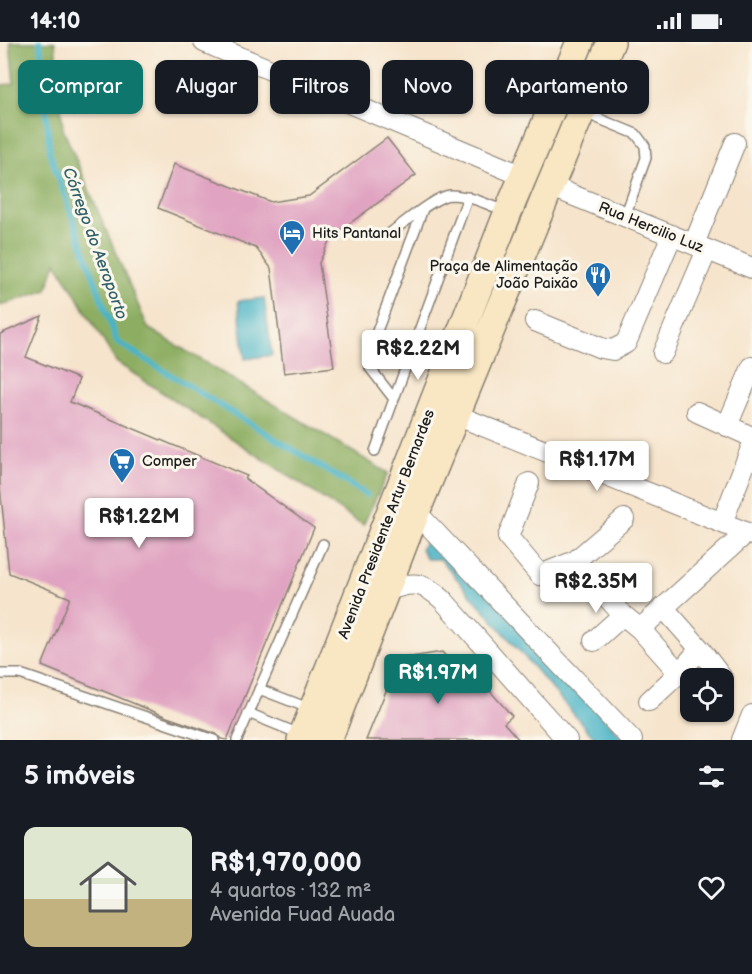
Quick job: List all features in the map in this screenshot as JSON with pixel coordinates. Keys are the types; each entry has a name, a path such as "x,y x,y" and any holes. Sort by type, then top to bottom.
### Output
{"main road":[{"name":"Avenida Presidente Artur Bernardes","path":"311,738 313,710 507,212 580,42"},
{"name":"Avenida Presidente Artur Bernardes","path":"603,60 611,42"},
{"name":"Avenida Presidente Artur Bernardes","path":"311,738 386,591 416,512 581,114"}],"street":[{"path":"204,42 522,176"},
{"path":"663,353 735,143"},
{"name":"Rua Hercilio Luz","path":"550,186 752,268"},
{"path":"535,321 601,348 613,350 626,343 672,235"},
{"path":"727,426 752,367"},
{"path":"697,412 752,437"},
{"path":"456,415 749,534 640,629"},
{"path":"722,523 752,446"},
{"path":"529,483 507,537 540,575 575,561 624,519"},
{"path":"416,512 632,740"},
{"path":"575,561 679,673"},
{"path":"386,591 402,585 415,584 431,589 444,600 567,740"},
{"path":"663,607 715,668"},
{"path":"594,641 623,615"},
{"path":"649,701 679,673 700,649"},
{"path":"742,740 752,715"}],"lane":[{"path":"589,114 636,134 645,146 646,158 624,216"},
{"path":"390,233 433,201 449,195 468,197 507,212"},
{"path":"375,451 468,197"},
{"path":"394,399 370,368 370,353 423,209"},
{"path":"237,740 323,544"},
{"path":"0,674 20,674 214,740"},
{"path":"259,689 313,710"},
{"path":"248,713 311,738"}],"green space":[{"path":"10,42 55,42 57,60 18,60 18,114 62,114 63,129 148,328 388,473 363,525 116,362 56,262 47,290 0,306 0,85 14,84"}],"water":[{"path":"264,298 272,355 245,359 238,301"},
{"path":"430,532 625,740 596,740 440,559 427,559 421,549"}],"building":[{"name":"Hits Pantanal","path":"387,138 416,175 331,237 319,263 334,367 284,373 271,268 256,248 158,208 174,164 271,202 309,196"},
{"name":"Comper","path":"42,316 26,357 79,379 70,402 247,476 245,479 314,528 227,740 42,666 70,598 9,573 0,486 0,334"},
{"path":"442,652 475,690 483,683 512,716 504,723 519,740 366,740 399,659"}],"waterway":[{"name":"Córrego do Aeroporto","path":"40,42 50,154 117,342 367,495"}],"place":[{"name":"Hits Pantanal","path":"292,256"},
{"name":"Praça de Alimentação João Paixão","path":"598,298"},
{"name":"Comper","path":"122,484"}]}
